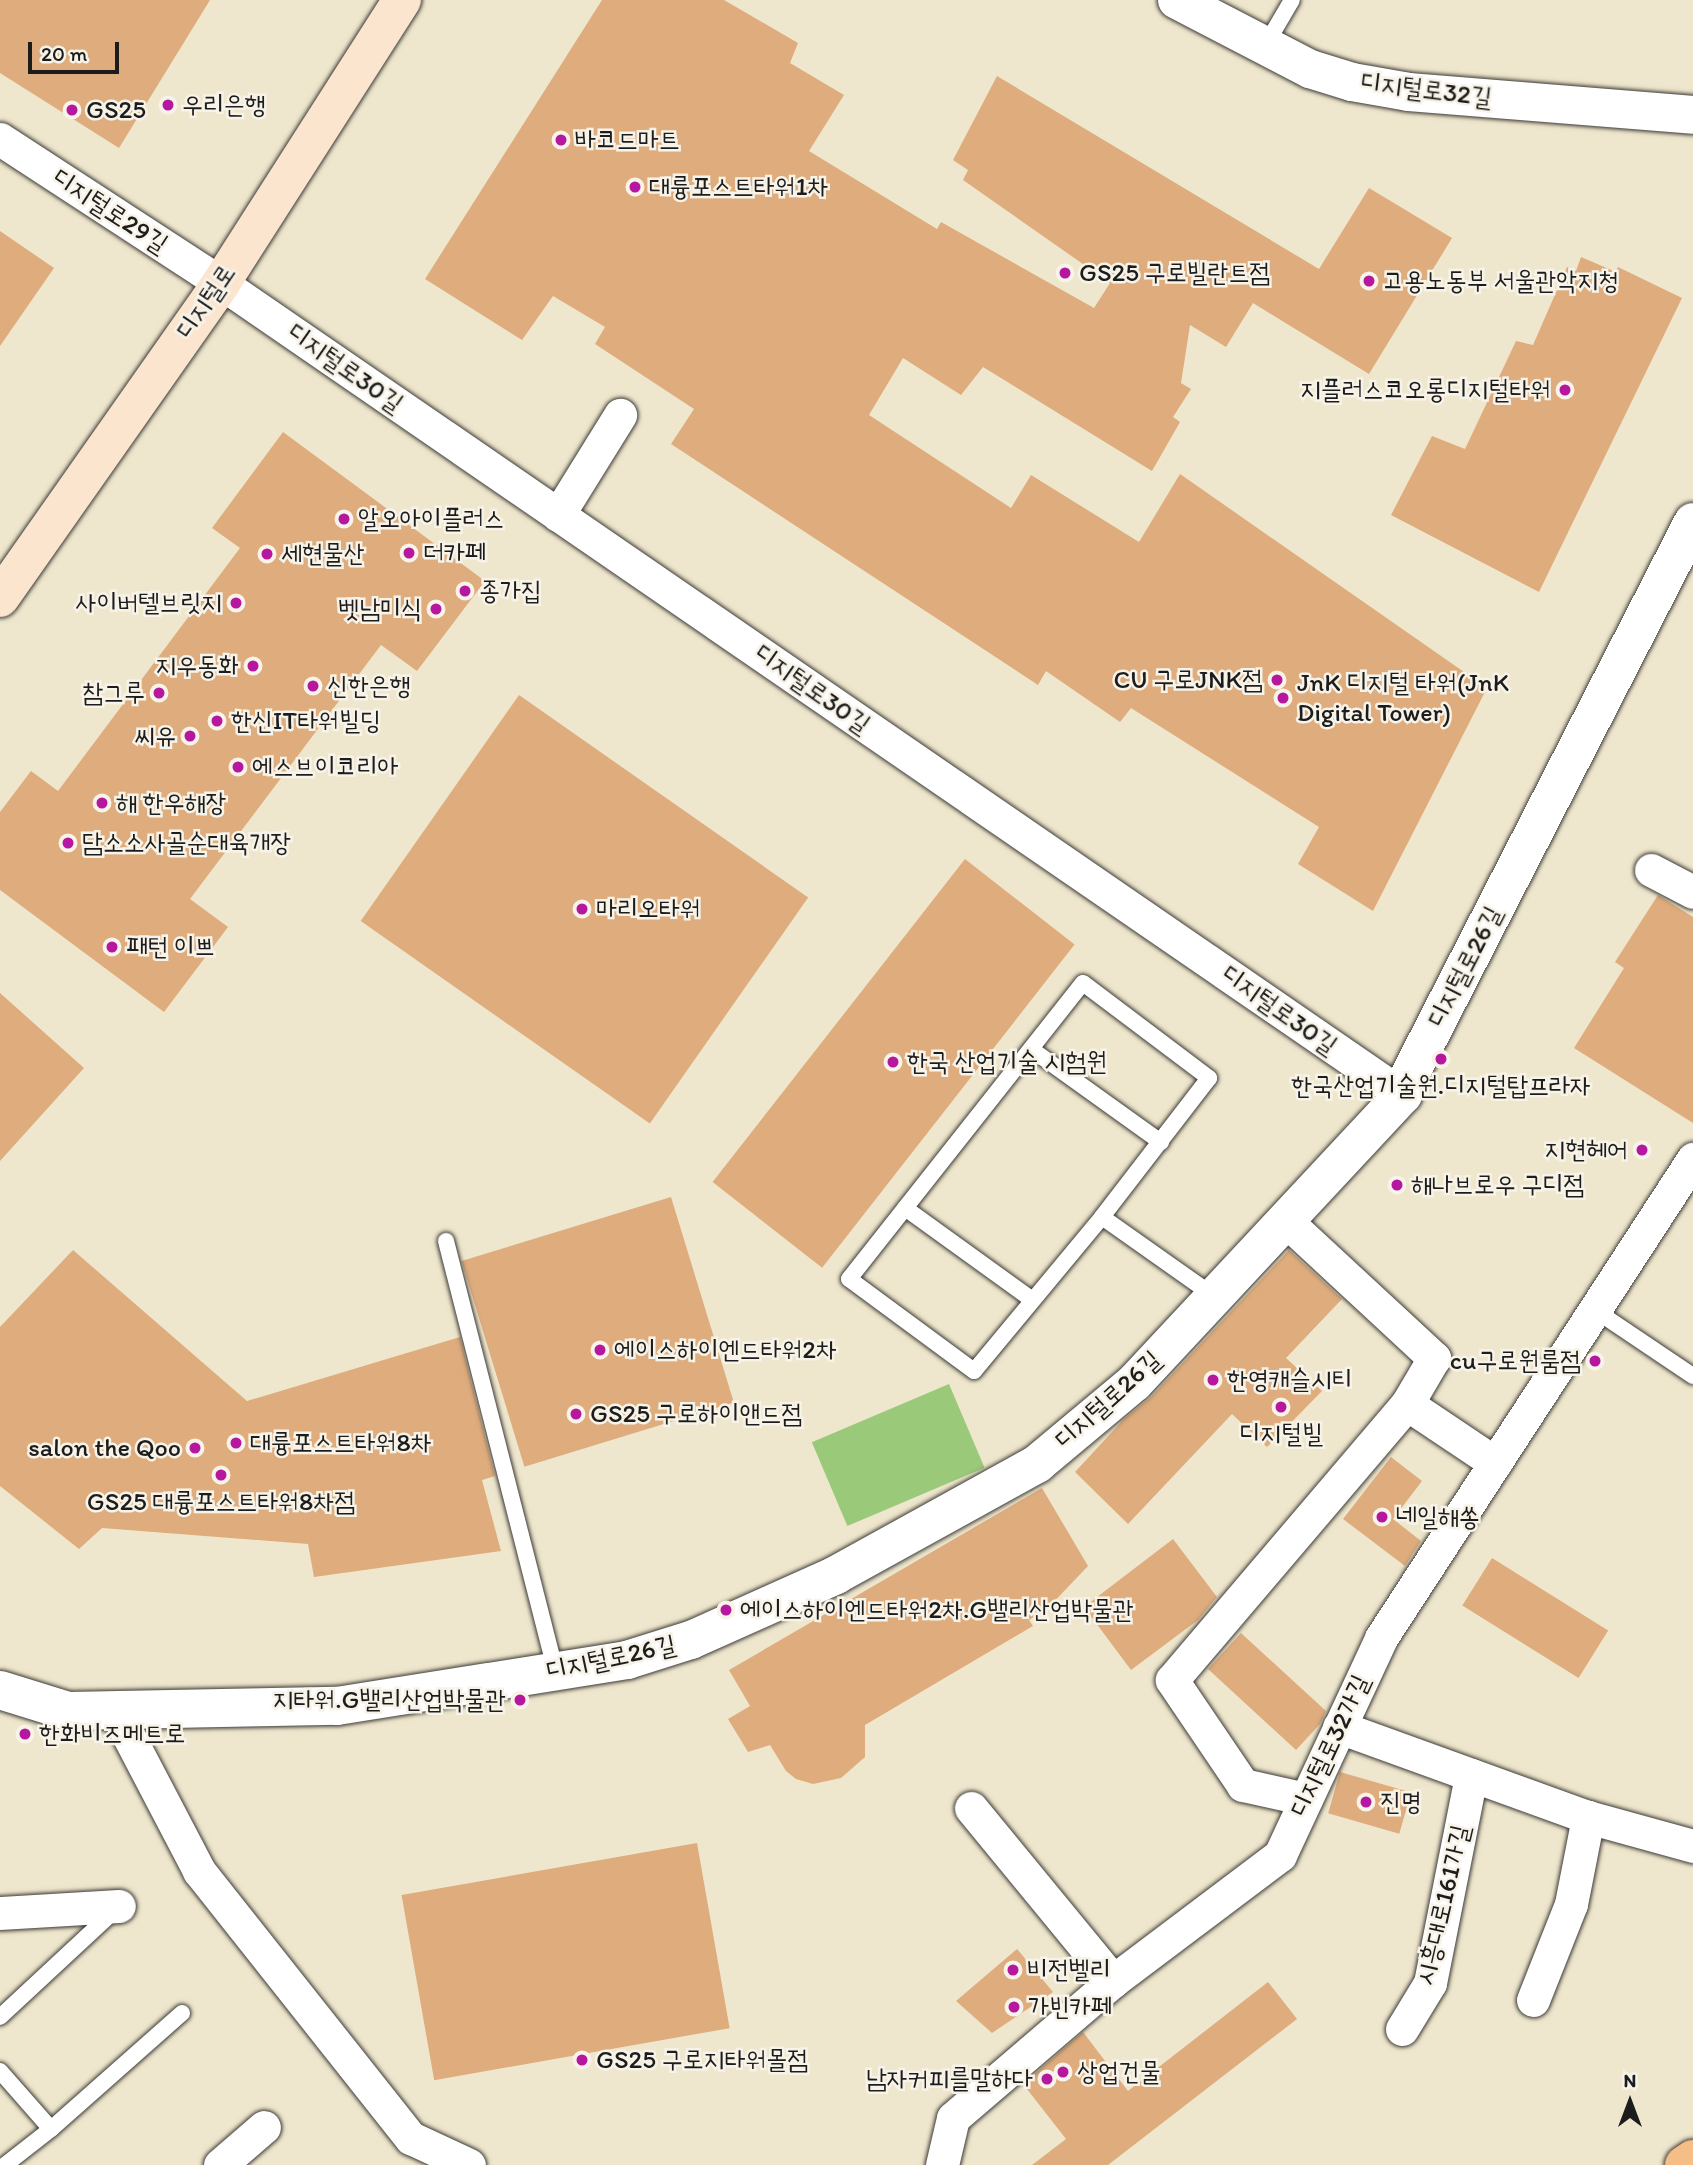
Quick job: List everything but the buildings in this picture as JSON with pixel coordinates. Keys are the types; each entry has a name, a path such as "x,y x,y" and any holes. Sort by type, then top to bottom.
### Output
{"main road":[{"name":"디지털로","path":"0,598 221,283 402,0"},
{"path":"1684,2165 1693,2159"}],"street":[{"name":"디지털로32길","path":"1177,0 1310,69 1352,82 1409,92 1693,115"},
{"name":"디지털로29길","path":"0,139 221,283"},
{"name":"디지털로30길","path":"221,283 1403,1095"},
{"path":"558,515 620,415"},
{"name":"디지털로26길","path":"0,1690 68,1711 337,1706 627,1660 691,1640 836,1575 1037,1464 1134,1383 1284,1219 1403,1095 1407,1080 1693,522"},
{"path":"1651,870 1693,892"},
{"name":"디지털로32가길","path":"942,2165 953,2118 1113,1981 1280,1855 1381,1638 1693,1159"},
{"path":"1284,1219 1434,1358 1407,1404 1172,1680 1243,1785 1306,1799"},
{"path":"1407,1404 1495,1463"},
{"path":"115,1710 199,1871 411,2138 469,2165"},
{"path":"1339,1727 1588,1817 1692,1842"},
{"name":"시흥대로161가길","path":"1402,2029 1430,1983 1471,1775"},
{"path":"971,1808 1113,1981"},
{"path":"1533,2000 1571,1904 1588,1817"},
{"path":"0,1913 119,1906"},
{"path":"220,2165 264,2127"}],"lane":[{"path":"1265,46 1292,0"},
{"path":"1083,983 1209,1078 1161,1142 974,1371 849,1279 1083,983"},
{"path":"1031,1049 1161,1142"},
{"path":"905,1208 1031,1299"},
{"path":"1102,1217 1214,1296"},
{"path":"446,1241 556,1672"},
{"path":"1595,1310 1693,1376"},
{"path":"0,2017 119,1906"},
{"path":"5,2165 51,2129 182,2013"},
{"path":"0,2071 51,2129"}],"green space":[{"path":"949,1384 985,1468 847,1526 812,1442"}],"place":[{"name":"우리은행","path":"168,105"},
{"name":"GS25","path":"72,110"},
{"name":"바코드마트","path":"561,140"},
{"name":"대륭포스트타워1차","path":"635,187"},
{"name":"GS25 구로빌란트점","path":"1065,273"},
{"name":"고용노동부 서울관악지청","path":"1369,281"},
{"name":"지플러스코오롱디지털타워","path":"1565,390"},
{"name":"알오아이플러스","path":"344,519"},
{"name":"더카페","path":"409,553"},
{"name":"세현물산","path":"267,554"},
{"name":"종가집","path":"465,591"},
{"name":"사이버텔브릿지","path":"236,603"},
{"name":"벳남미식","path":"436,609"},
{"name":"지우동화","path":"253,666"},
{"name":"CU 구로JNK점","path":"1277,680"},
{"name":"신한은행","path":"313,686"},
{"name":"참그루","path":"159,693"},
{"name":"JnK 디지털 타워(JnK Digital Tower)","path":"1283,698"},
{"name":"한신IT타워빌딩","path":"217,721"},
{"name":"씨유","path":"190,736"},
{"name":"에스브이코리아","path":"238,767"},
{"name":"해 한우해장","path":"102,803"},
{"name":"담소소사골순대육개장","path":"68,843"},
{"name":"마리오타워","path":"582,909"},
{"name":"패턴 이쁘","path":"112,947"},
{"name":"한국산업기술원.디지털탑프라자","path":"1441,1059"},
{"name":"한국 산업기술 시험원","path":"893,1062"},
{"name":"지현헤어","path":"1642,1150"},
{"name":"해나브로우 구디점","path":"1397,1185"},
{"name":"에이스하이엔드타워2차","path":"600,1350"},
{"name":"cu구로원룸점","path":"1595,1361"},
{"name":"한영캐슬시티","path":"1213,1380"},
{"name":"디지털빌","path":"1281,1407"},
{"name":"GS25 구로하이앤드점","path":"576,1414"},
{"name":"대륭포스트타워8차","path":"236,1443"},
{"name":"salon the Qoo","path":"195,1448"},
{"name":"GS25 대륭포스트타워8차점","path":"221,1475"},
{"name":"네일해쏭","path":"1382,1517"},
{"name":"에이스하이엔드타워2차.G밸리산업박물관","path":"726,1610"},
{"name":"지타워.G밸리산업박물관","path":"520,1700"},
{"name":"한화비즈메트로","path":"25,1734"},
{"name":"진명","path":"1366,1802"},
{"name":"비전벨리","path":"1013,1970"},
{"name":"가빈카페","path":"1014,2007"},
{"name":"GS25 구로지타워몰점","path":"582,2060"},
{"name":"상업건물","path":"1063,2072"},
{"name":"남자커피를말하다","path":"1047,2079"}]}
